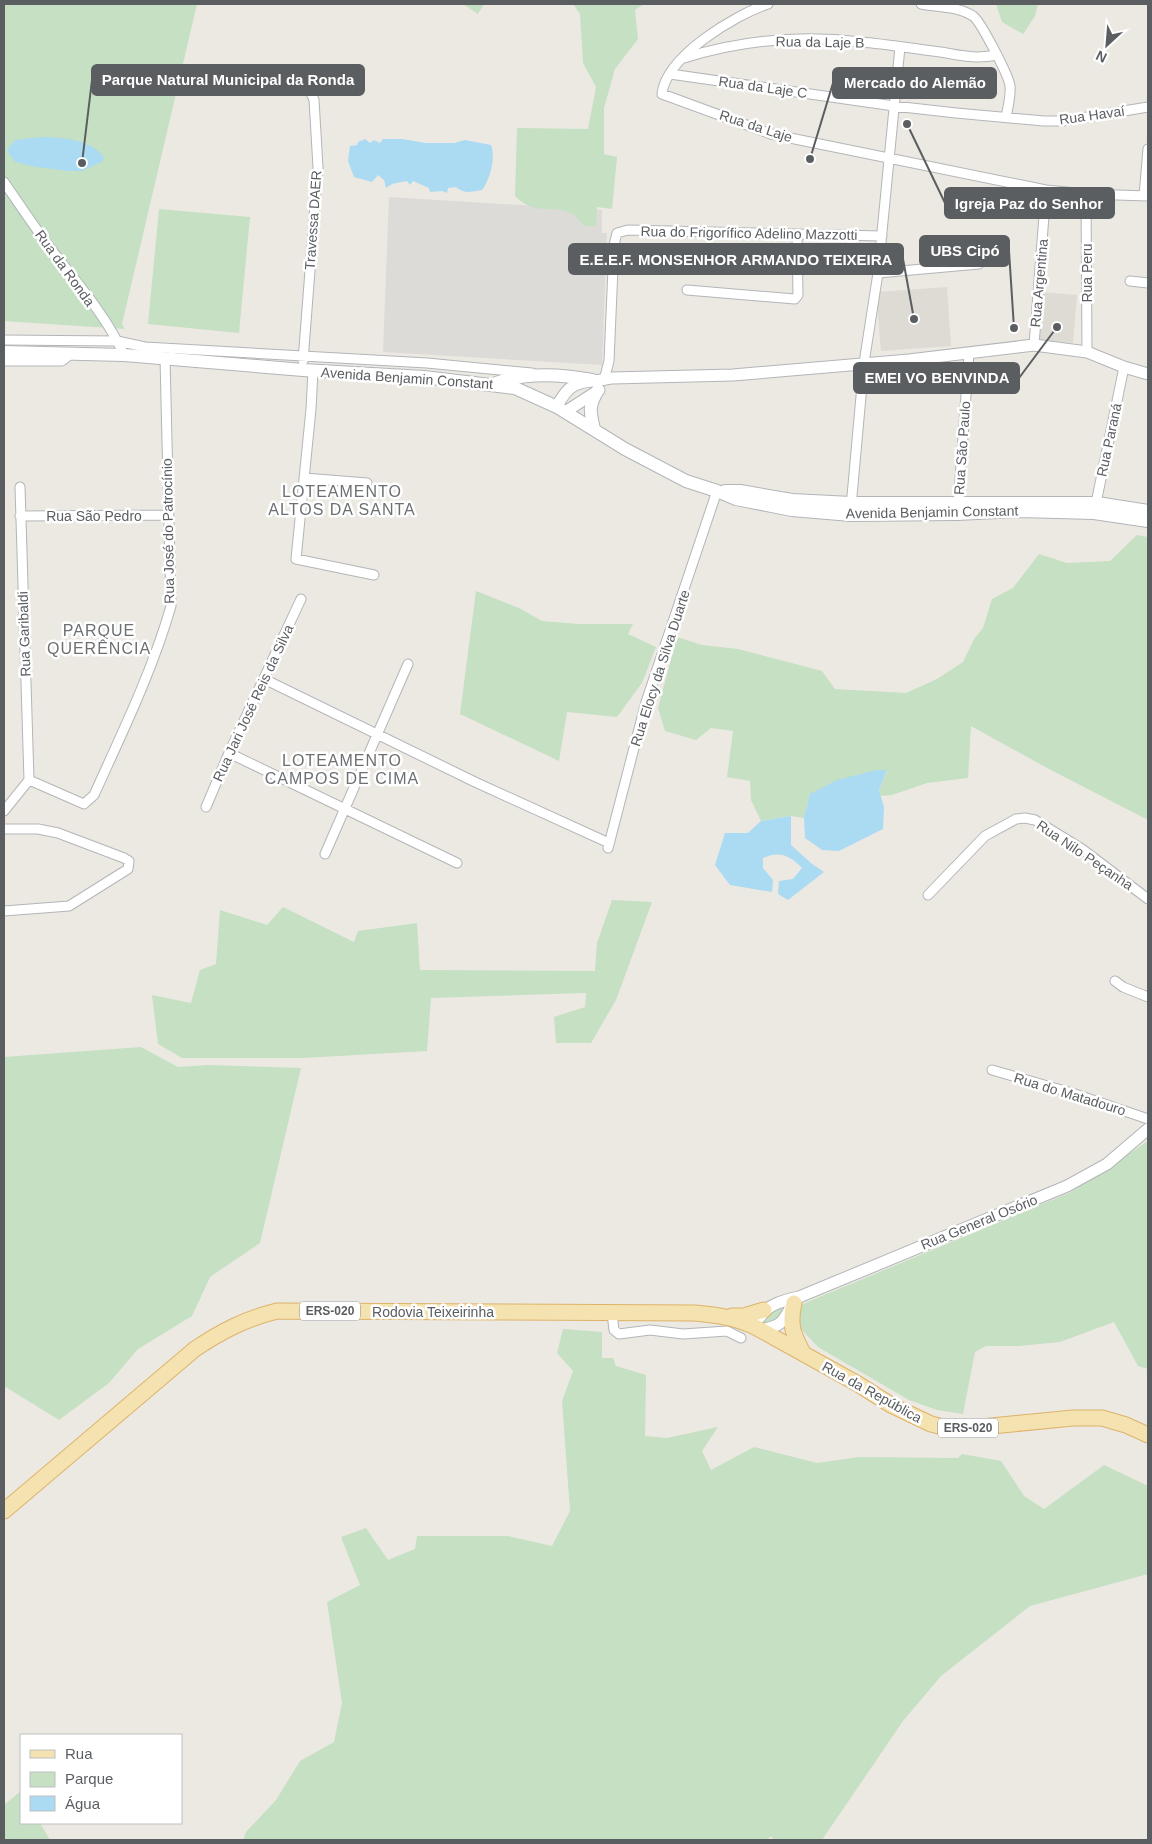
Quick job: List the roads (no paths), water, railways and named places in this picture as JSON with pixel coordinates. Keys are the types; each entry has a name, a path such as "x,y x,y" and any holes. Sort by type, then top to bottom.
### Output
{"main road":[{"name":"Avenida Benjamin Constant","path":"4,352 124,355 308,370 424,377 515,388 561,409 655,466 686,481 718,490 736,499 792,510 958,508 1020,511 1095,508 1148,511"},
{"path":"540,398 537,392 537,383 542,374"},
{"path":"493,384 506,379 542,374 570,376 598,383 591,402 594,429"},
{"name":"Avenida Benjamin Constant","path":"1095,508 1148,520"},
{"path":"796,1300 791,1324 793,1334 803,1353"},
{"name":"Rodovia Teixeirinha","path":"4,1511 195,1349 222,1331 252,1317 277,1310 696,1313 723,1316 759,1329 803,1353"},
{"path":"723,1316 744,1316 764,1310"},
{"name":"Rua da República","path":"803,1353 913,1416 931,1424 947,1428 971,1428 1073,1418 1102,1418 1148,1436"}],"street":[{"path":"670,74 698,43 752,9 768,4"},
{"path":"921,4 950,8 974,17 1009,79 1010,88 1006,117"},
{"name":"Rua da Laje B","path":"682,59 707,51 768,40 817,39 860,42 974,58 997,55"},
{"path":"851,509 864,363 878,273 900,47"},
{"name":"Travessa DAER","path":"302,72 314,100 318,167 303,357 308,370 311,409 296,558 374,574"},
{"name":"Rua da Laje C","path":"670,74 894,106 1006,117"},
{"name":"Rua da Laje","path":"670,74 663,87 662,94 771,134 1046,190 1086,194 1146,196"},
{"name":"Rua Havaí","path":"1006,117 1063,121 1148,107"},
{"path":"1146,196 1148,149"},
{"name":"Rua da Ronda","path":"4,182 41,236 83,290 117,341 124,355"},
{"name":"Rua Argentina","path":"1034,345 1046,190"},
{"name":"Rua Peru","path":"1086,194 1087,352"},
{"name":"Rua do Frigorífico Adelino Mazzotti","path":"598,383 609,361 614,245 617,233 628,230 882,236"},
{"path":"687,290 795,299 798,295 796,235"},
{"path":"878,273 979,264"},
{"path":"1130,281 1148,283"},
{"name":"Avenida Benjamin Constant","path":"4,340 117,341 145,347 427,363 518,370 542,374"},
{"path":"561,409 598,383 612,378 733,375 909,360 1034,345 1087,352 1124,367 1148,374"},
{"name":"Rua São Paulo","path":"958,508 969,352"},
{"name":"Avenida Benjamin Constant","path":"4,361 62,361 72,353"},
{"name":"Rua José do Patrocínio","path":"29,780 84,804 94,794 144,685 169,614 171,606 165,358"},
{"name":"Rua Paraná","path":"1095,508 1124,367"},
{"path":"561,409 565,393 577,383 598,383"},
{"path":"304,478 368,483"},
{"name":"Rua Garibaldi","path":"20,487 29,780"},
{"name":"Rua Elocy da Silva Duarte","path":"378,735 608,845 646,702 718,490"},
{"name":"Rua São Pedro","path":"20,516 168,515"},
{"name":"Rua Jari José Reis da Silva","path":"206,807 229,753 301,599"},
{"path":"325,854 408,664"},
{"path":"264,679 378,735"},
{"path":"229,753 457,863"},
{"path":"4,811 29,780"},
{"name":"Rua Nilo Peçanha","path":"928,895 985,836 1016,819 1025,818 1035,820 1082,849 1148,898"},
{"path":"4,830 38,829 58,833 124,858 130,864 128,869 69,906 4,910"},
{"path":"1114,982 1148,997"},
{"name":"Rua do Matadouro","path":"992,1070 1072,1093 1148,1119"},
{"name":"Rua General Osório","path":"764,1310 786,1300 796,1300 1067,1186 1108,1164 1148,1130"},
{"path":"764,1310 758,1320 759,1329 776,1327 781,1323 796,1300"},
{"path":"612,1313 614,1330 619,1334 650,1330 684,1334 727,1332 741,1338"},
{"path":"647,1313 650,1330"},
{"path":"716,1332 723,1316"}],"water":[{"path":"41,137 67,139 85,143 93,147 104,158 102,162 82,171 69,171 15,162 7,150 15,140"},
{"path":"365,139 370,143 374,140 380,143 383,139 402,139 426,143 454,143 465,140 491,145 493,156 491,168 482,190 472,192 466,192 456,187 448,188 447,193 442,191 430,192 429,188 413,181 410,185 407,181 392,184 386,188 384,180 378,175 372,182 354,177 348,161 350,146 357,145 358,142"},
{"path":"877,770 887,770 879,790 884,807 883,829 839,851 822,850 805,838 804,818 810,794 837,780"},
{"path":"791,816 791,845 824,872 788,900 778,894 779,881 793,879 802,868 788,857 774,855 763,858 763,868 773,880 772,892 730,885 715,865 725,833 748,833 761,821"}],"place":[{"name":"Igreja Paz do Senhor","path":"907,124"},
{"name":"Mercado do Alemão","path":"810,159"},
{"name":"Parque Natural Municipal da Ronda","path":"82,163"},
{"name":"E.E.E.F. MONSENHOR ARMANDO TEIXEIRA","path":"914,319"},
{"name":"EMEI VO BENVINDA","path":"1057,327"},
{"name":"UBS Cipó","path":"1014,328"}],"district":[{"name":"LOTEAMENTO ALTOS DA SANTA","path":"342,500"},
{"name":"PARQUE QUERÊNCIA","path":"99,639"},
{"name":"LOTEAMENTO CAMPOS DE CIMA","path":"342,769"}]}
